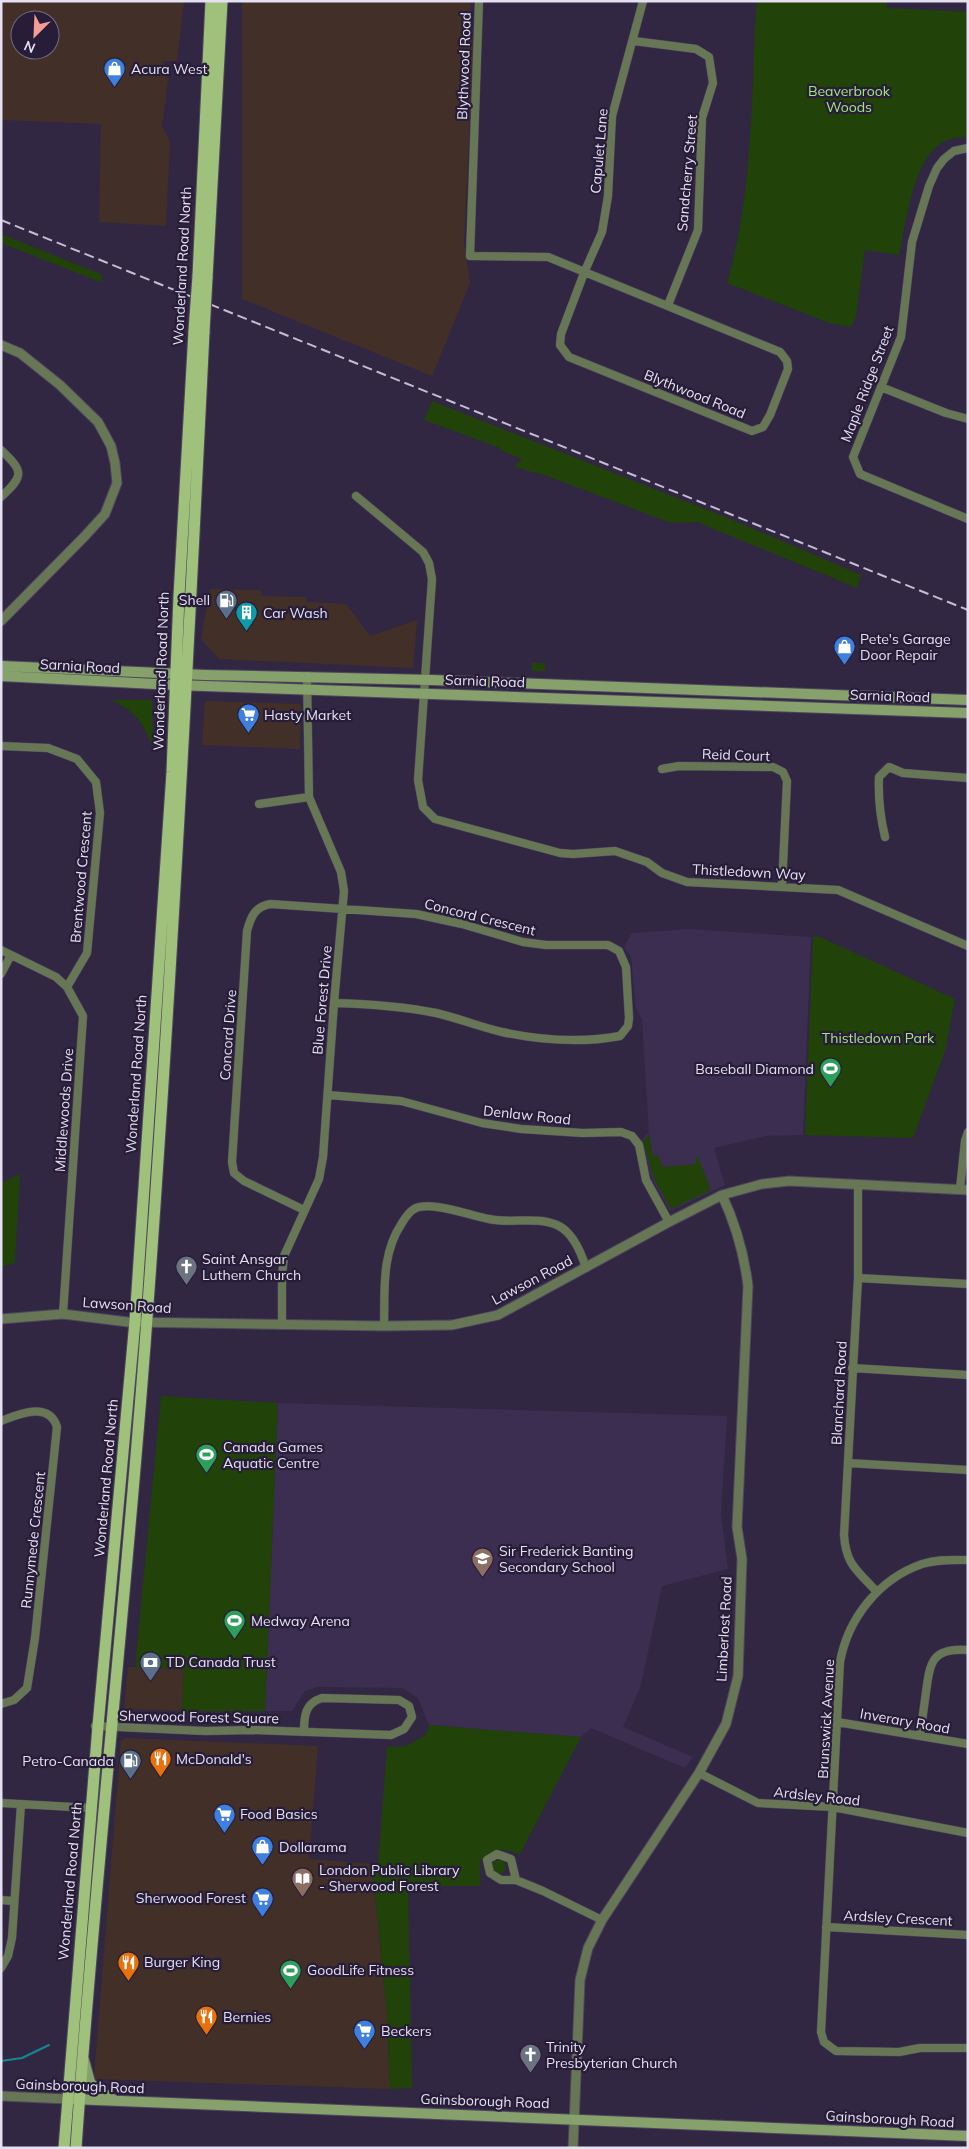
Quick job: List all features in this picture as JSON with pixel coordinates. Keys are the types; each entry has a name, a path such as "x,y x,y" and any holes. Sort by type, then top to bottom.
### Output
{"main road":[{"name":"Wonderland Road North","path":"202,277 211,1"},
{"name":"Wonderland Road North","path":"76,2148 147,1322 202,277 222,1"},
{"name":"Sarnia Road","path":"1,666 308,689 968,713"},
{"name":"Sarnia Road","path":"1,676 182,679 307,676 968,700"},
{"name":"Wonderland Road North","path":"64,2148 96,1726 135,1321 170,792 182,679"},
{"path":"83,2057 90,2082 95,2088 114,2100"},
{"name":"Gainsborough Road","path":"67,2099 574,2118 968,2136"}],"street":[{"name":"Blythwood Road","path":"479,1 470,256 548,257 780,352 787,361 788,369 770,415 763,427 752,431 569,357 560,345 561,334 584,273"},
{"name":"Capulet Lane","path":"584,273 602,232 608,196 612,116 634,41 643,1"},
{"name":"Sandcherry Street","path":"634,41 696,49 709,56 712,72 713,83 702,118 698,230 668,305"},
{"name":"Maple Ridge Street","path":"968,148 954,151 944,159 937,168 929,186 912,242 902,336 853,457 860,474 968,519"},
{"path":"1,345 20,353 60,384 98,422 111,446 116,463 117,483 105,514 84,538 1,621"},
{"path":"881,387 946,413 968,419"},
{"path":"1,450 17,465 19,473 17,479 1,497"},
{"name":"Thistledown Way","path":"356,496 423,552 429,563 432,579 418,780 423,807 435,819 560,853 615,851 647,862 662,873 687,882 838,890 968,946"},
{"name":"Blue Forest Drive","path":"282,1325 284,1256 319,1179 323,1157 344,891 341,872 309,797 307,676"},
{"name":"Brentwood Crescent","path":"1,746 48,748 77,760 96,782 100,813 87,953 67,987"},
{"name":"Reid Court","path":"662,769 679,766 773,767 783,772 787,781 782,886"},
{"path":"885,837 878,803 878,791 879,777 889,767 902,773 968,778"},
{"path":"259,804 309,797"},
{"name":"Concord Drive","path":"304,1210 244,1181 234,1173 248,931 253,913 259,906 270,904 343,910"},
{"name":"Concord Crescent","path":"334,1003 387,1006 436,1013 503,1032 554,1039 606,1039 620,1036 628,1026 626,967 619,951 608,945 546,945 523,942 462,924 416,914 343,910"},
{"name":"Middlewoods Drive","path":"1,950 56,976 67,987 83,1016 63,1314"},
{"path":"1,974 11,955"},
{"name":"Denlaw Road","path":"328,1095 401,1101 482,1123 521,1130 583,1133 621,1132 632,1136 639,1145 646,1180 668,1222"},
{"path":"964,1190 965,1142 968,1132"},
{"name":"Lawson Road","path":"1,1319 63,1314 128,1322 384,1326 452,1325 498,1315 668,1222 722,1195 762,1184 789,1181 964,1190"},
{"name":"Blanchard Road","path":"858,1185 858,1278 844,1535 845,1554 852,1566 876,1591"},
{"name":"Limberlost Road","path":"573,2148 580,1980 588,1948 602,1920 698,1773 726,1724 738,1676 742,1559 737,1527 748,1286 745,1262 736,1226 722,1195"},
{"path":"384,1326 385,1269 388,1250 405,1218 415,1209 429,1205 491,1220 541,1221 557,1225 569,1234 582,1255 586,1268"},
{"path":"858,1278 968,1284"},
{"path":"852,1368 968,1374"},
{"name":"Runnymede Crescent","path":"1,1421 19,1414 40,1411 48,1414 54,1420 57,1427 36,1638 28,1688 14,1700 1,1704"},
{"path":"848,1463 968,1470"},
{"name":"Brunswick Avenue","path":"833,1807 840,1662 844,1644 862,1609 876,1591 922,1564 948,1560 968,1560"},
{"path":"920,1736 930,1666 943,1652 953,1649 968,1650"},
{"name":"Sherwood Forest Square","path":"96,1726 205,1731 252,1730 304,1732 391,1735 404,1729 412,1718 409,1706 399,1700 322,1698 313,1701 306,1710 304,1732"},
{"name":"Inverary Road","path":"837,1722 968,1744"},
{"name":"Ardsley Road","path":"698,1773 758,1803 833,1807 968,1833"},
{"path":"1,1803 91,1808"},
{"path":"1,1968 8,1956 12,1938 20,1804"},
{"name":"Ardsley Crescent","path":"833,1807 821,2032 824,2042 836,2051 852,2052 898,2052 943,2047 968,2048"},
{"path":"516,1880 602,1920"},
{"path":"1,1900 13,1901"},
{"name":"Ardsley Crescent","path":"826,1926 968,1935"},
{"name":"Gainsborough Road","path":"1,2096 67,2099"}],"shaded area":[{"path":"1,1 184,1 177,61 163,61 168,79 162,126 170,141 166,226 99,222 101,124 1,120"},
{"path":"242,1 470,1 473,50 464,242 470,283 432,376 242,299"},
{"path":"210,589 261,590 261,596 306,597 306,602 346,604 370,636 417,620 413,668 219,659 201,639"},
{"path":"205,701 301,704 300,749 202,745"},
{"path":"689,929 811,937 803,1135 766,1136 714,1148 725,1185 670,1211 652,1180 641,1140 649,1133 642,1020 636,1008 631,957 624,947 632,933"},
{"name":"Sir Frederick Banting Secondary School","path":"278,1403 727,1416 721,1514 728,1569 662,1586 641,1685 623,1727 693,1757 685,1768 591,1728 581,1737 429,1725 418,1698 402,1688 317,1687 305,1691 292,1711 265,1711"},
{"path":"128,1667 184,1669 182,1711 124,1709"},
{"path":"125,1738 318,1746 309,1859 372,1864 387,2015 390,2089 96,2079 94,2077 121,1740"}],"green space":[{"name":"Beaverbrook Woods","path":"757,1 887,1 887,8 968,12 968,138 950,139 936,148 925,162 911,200 899,255 865,250 856,317 851,327 829,323 727,283 739,234 746,183"},
{"path":"1,234 103,275 100,282 1,243"},
{"path":"432,401 735,521 861,575 857,588 697,522 671,523 547,476 518,468 514,466 522,459 500,450 500,448 424,420"},
{"path":"532,663 545,663 545,671 532,671"},
{"path":"111,700 152,700 153,748 146,731 133,713"},
{"name":"Thistledown Park","path":"813,936 820,937 955,999 945,1051 913,1138 805,1135"},
{"path":"650,1134 652,1155 658,1156 663,1167 696,1164 696,1157 698,1157 711,1190 671,1209 654,1179 643,1141"},
{"path":"20,1174 15,1263 1,1267 1,1183"},
{"path":"161,1396 278,1403 265,1711 182,1711 184,1669 135,1667"},
{"path":"429,1725 581,1737 520,1854 501,1849 480,1860 480,1886 408,1886 412,2088 390,2089 387,2015 372,1864 378,1864 387,1747 406,1746 426,1735"},
{"path":"496,1860 502,1860 506,1867 502,1874 496,1874 492,1870 492,1864"}],"waterway":[{"path":"1,2061 22,2058 49,2045"}],"railway":[{"path":"1,220 968,610"}],"place":[{"name":"Acura West","path":"115,88"},
{"name":"Shell","path":"226,619"},
{"name":"Car Wash","path":"247,632"},
{"name":"Pete's Garage Door Repair","path":"844,666"},
{"name":"Hasty Market","path":"248,734"},
{"name":"Baseball Diamond","path":"830,1088"},
{"name":"Saint Ansgar Luthern Church","path":"186,1286"},
{"name":"Canada Games Aquatic Centre","path":"207,1474"},
{"name":"Sir Frederick Banting Secondary School","path":"483,1578"},
{"name":"Medway Arena","path":"235,1640"},
{"name":"TD Canada Trust","path":"150,1681"},
{"name":"McDonald's","path":"160,1778"},
{"name":"Petro-Canada","path":"130,1780"},
{"name":"Food Basics","path":"224,1833"},
{"name":"Dollarama","path":"263,1866"},
{"name":"London Public Library - Sherwood Forest","path":"303,1897"},
{"name":"Sherwood Forest","path":"262,1917"},
{"name":"Burger King","path":"128,1981"},
{"name":"GoodLife Fitness","path":"291,1989"},
{"name":"Bernies","path":"207,2036"},
{"name":"Beckers","path":"365,2050"},
{"name":"Trinity Presbyterian Church","path":"530,2074"}]}
